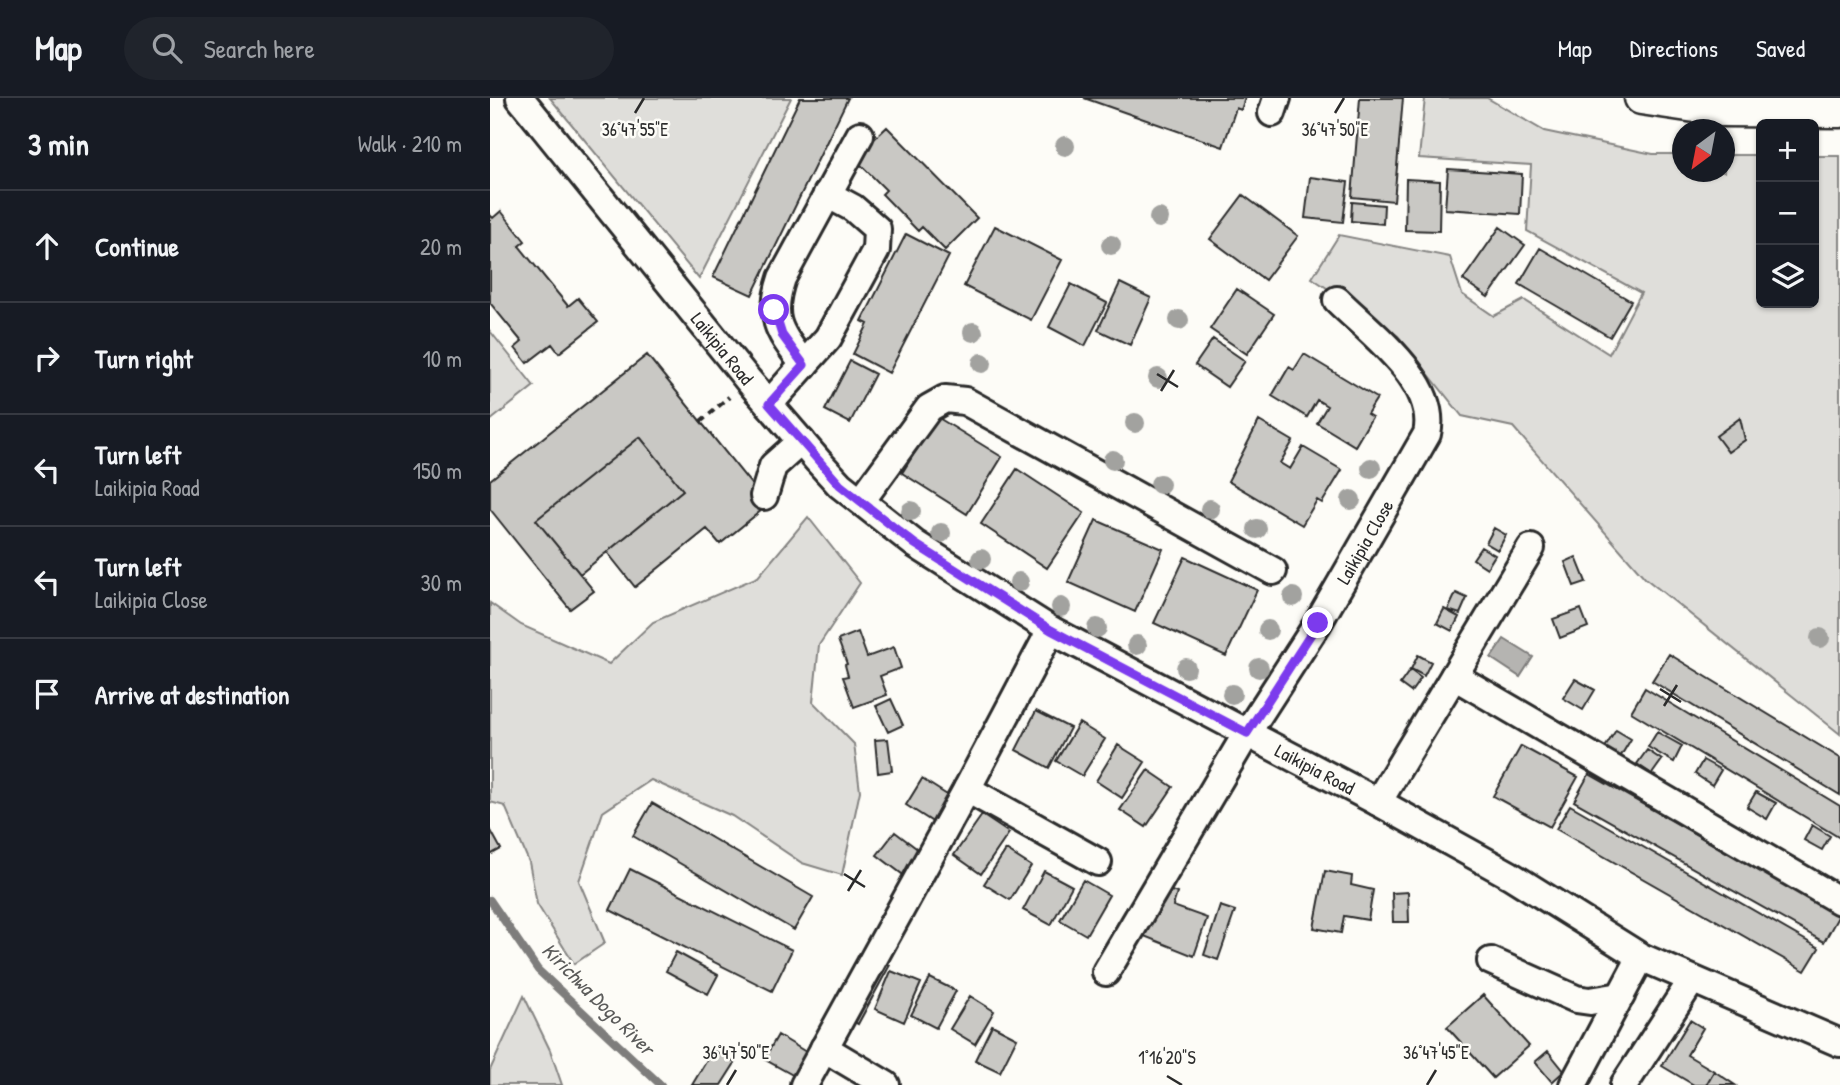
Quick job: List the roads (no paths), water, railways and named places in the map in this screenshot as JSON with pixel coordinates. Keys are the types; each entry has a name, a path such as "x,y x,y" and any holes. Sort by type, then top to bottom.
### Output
{"main road":[{"path":"1641,98 1722,110 1759,105 1840,111"}],"street":[{"name":"Laikipia Road","path":"520,98 748,380 801,441 840,485 915,544 1051,630 1378,802 1510,875 1641,957 1692,980 1836,1035"},
{"path":"804,365 779,328 774,310 775,298 782,278 860,135"},
{"path":"769,404 828,338 876,250 879,239 877,229 870,219 827,194"},
{"name":"Laikipia Close","path":"1106,972 1247,733 1356,559 1423,443 1429,425 1427,402 1413,377 1337,300"},
{"path":"860,502 929,408 945,399 965,401 1273,571"},
{"path":"764,496 773,466 801,441"},
{"path":"1378,802 1531,548"},
{"path":"804,1085 968,789 1051,630"},
{"path":"1454,676 1840,901"},
{"path":"968,789 1098,862"},
{"path":"1573,1085 1641,957"},
{"path":"1492,961 1576,999 1590,1001 1621,996"},
{"path":"1623,1085 1692,980"},
{"path":"824,1048 886,1085"}],"waterway":[{"name":"Kirichwa Dogo River","path":"490,900 538,970 661,1085"}]}
